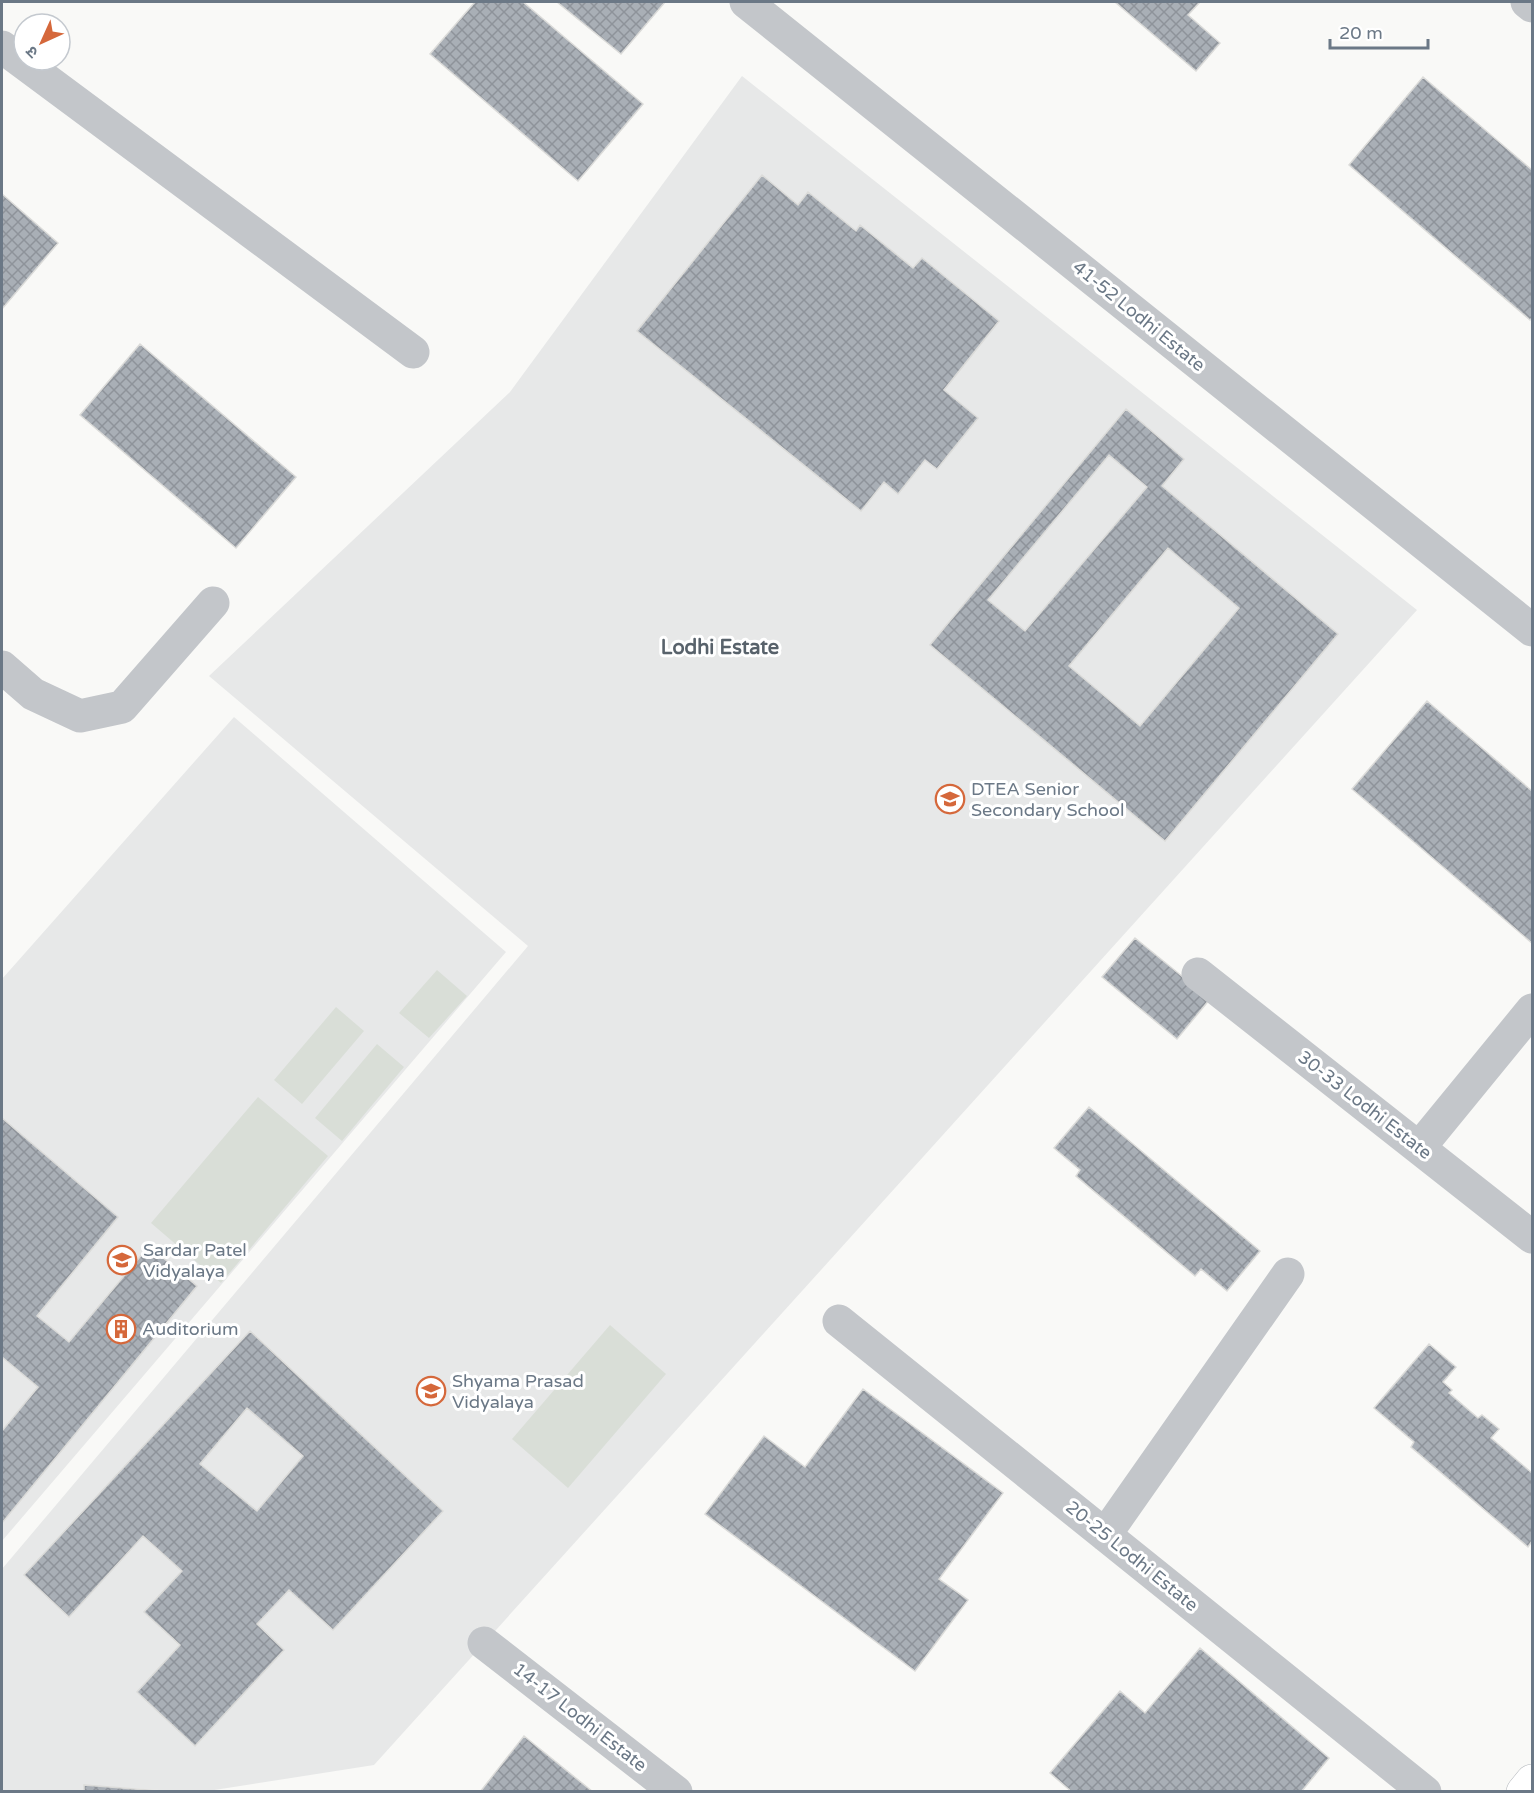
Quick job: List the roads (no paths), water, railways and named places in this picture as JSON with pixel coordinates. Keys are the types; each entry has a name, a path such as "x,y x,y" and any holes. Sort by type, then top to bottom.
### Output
{"main road":[{"path":"1523,1791 1533,1781"}],"street":[{"name":"41-52 Lodhi Estate","path":"746,2 1533,630"},
{"path":"1527,2 1533,6"},
{"path":"2,47 413,352"},
{"path":"2,667 33,694 80,716 122,707 213,603"},
{"name":"30-33 Lodhi Estate","path":"1198,974 1532,1236"},
{"path":"1419,1148 1533,1010"},
{"path":"1106,1535 1288,1274"},
{"name":"20-25 Lodhi Estate","path":"839,1321 1425,1791"},
{"name":"14-17 Lodhi Estate","path":"484,1643 676,1791"}],"place":[{"name":"DTEA Senior Secondary School","path":"950,799"},
{"name":"Sardar Patel Vidyalaya","path":"122,1260"},
{"name":"Auditorium","path":"121,1329"},
{"name":"Shyama Prasad Vidyalaya","path":"431,1391"}],"district":[{"name":"Lodhi Estate","path":"720,648"}]}
